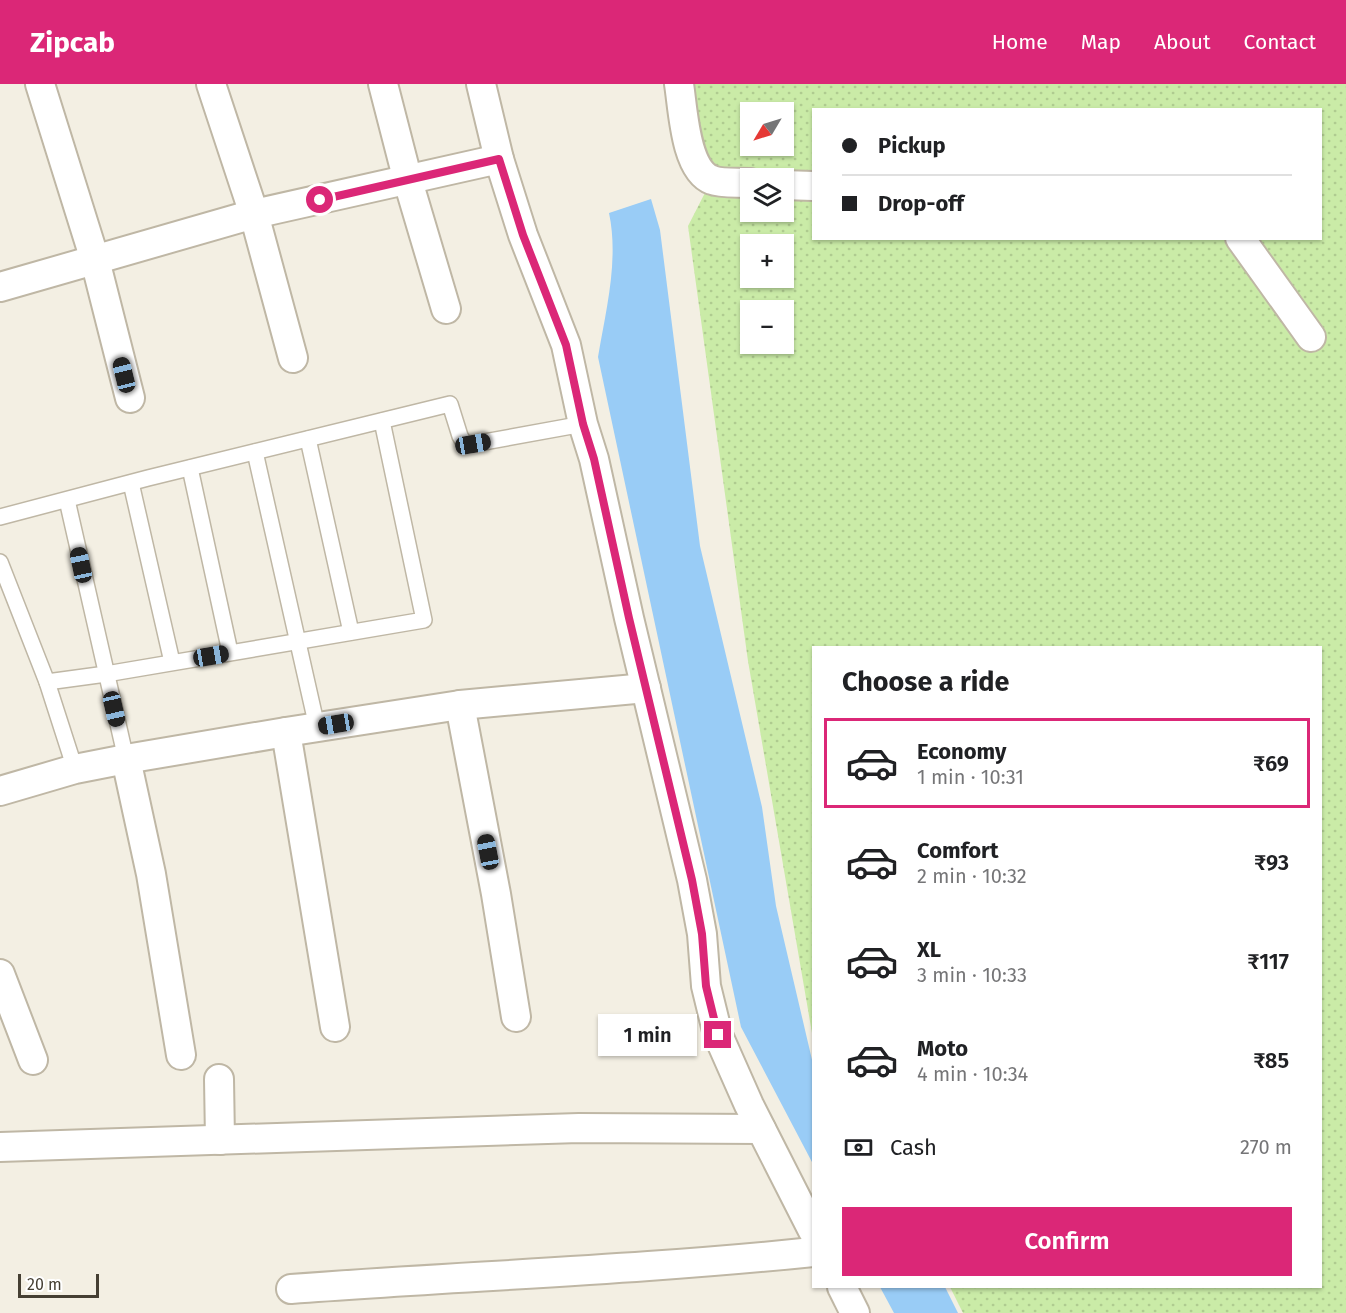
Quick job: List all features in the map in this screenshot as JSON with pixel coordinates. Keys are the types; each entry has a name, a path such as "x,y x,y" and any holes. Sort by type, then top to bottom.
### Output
{"street":[{"path":"40,84 95,260 130,398"},
{"path":"212,84 254,214 293,358"},
{"path":"383,84 408,181 446,309"},
{"path":"481,84 499,159 523,235 566,345 692,880 702,934 706,986 715,1026 728,1062 812,1229"},
{"path":"679,84 691,154 699,172 712,180 740,182"},
{"path":"0,286 254,214 499,159"},
{"path":"794,185 812,186"},
{"path":"1241,240 1311,337"},
{"path":"0,791 75,769 317,727 460,705 646,688"},
{"path":"460,705 496,894 516,1017"},
{"path":"286,732 335,1027"},
{"path":"126,759 151,874 181,1054"},
{"path":"0,974 33,1060"},
{"path":"219,1079 220,1140"},
{"path":"0,1147 579,1128 761,1129"},
{"path":"291,1289 729,1261 812,1252"},
{"path":"842,1288 855,1313"}],"lane":[{"path":"0,517 450,404 464,443 473,444 583,424"},
{"path":"47,682 424,620 382,421"},
{"path":"308,439 351,632"},
{"path":"255,452 317,727"},
{"path":"190,468 230,652"},
{"path":"131,483 172,662"},
{"path":"67,500 126,759"},
{"path":"0,562 47,682 75,769"}],"green space":[{"path":"691,84 1346,84 1346,1313 963,1313 950,1288 1322,1288 1322,646 812,646 812,1033 748,661 688,226 708,187"}],"water":[{"path":"651,199 660,230 700,546 762,807 776,906 812,1060 812,1162 741,1027 598,357 612,267 612,231 609,213"},
{"path":"881,1288 946,1288 958,1313 894,1313"}],"route":[{"path":"320,200 499,159 523,235 566,345 692,880 702,934 706,986 718,1035"}]}
